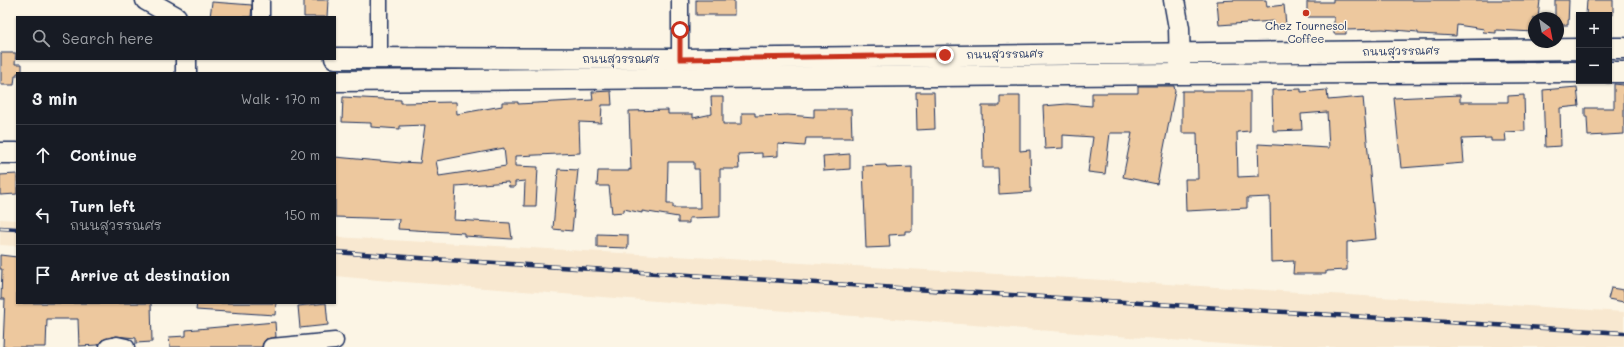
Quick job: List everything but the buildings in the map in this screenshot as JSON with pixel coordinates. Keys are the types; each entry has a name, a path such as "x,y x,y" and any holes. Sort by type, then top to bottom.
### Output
{"main road":[{"path":"1174,0 1179,28 1180,74"},
{"path":"149,1 166,16"},
{"path":"149,1 174,16"},
{"path":"1612,48 1624,48"},
{"name":"ถนนสุวรรณศร","path":"336,58 680,59 1180,52 1576,49"},
{"path":"186,60 186,72"},
{"name":"ถนนสุวรรณศร","path":"336,81 1576,72"},
{"path":"1612,72 1624,72"},
{"path":"0,153 16,153"}],"street":[{"path":"261,0 262,16"},
{"path":"379,0 379,58"},
{"path":"680,0 680,59"},
{"path":"271,347 335,341"},
{"path":"108,347 117,345 126,347"}],"shaded area":[{"path":"0,219 16,220 16,246 0,245"},
{"path":"336,237 1087,279 1624,312 1624,347 1263,347 336,276"}],"railway":[{"path":"0,228 16,229"},
{"path":"336,252 1624,333"}],"place":[{"name":"Chez Tournesol Coffee","path":"1306,13"}],"route":[{"path":"680,30 680,59 945,55"}]}
